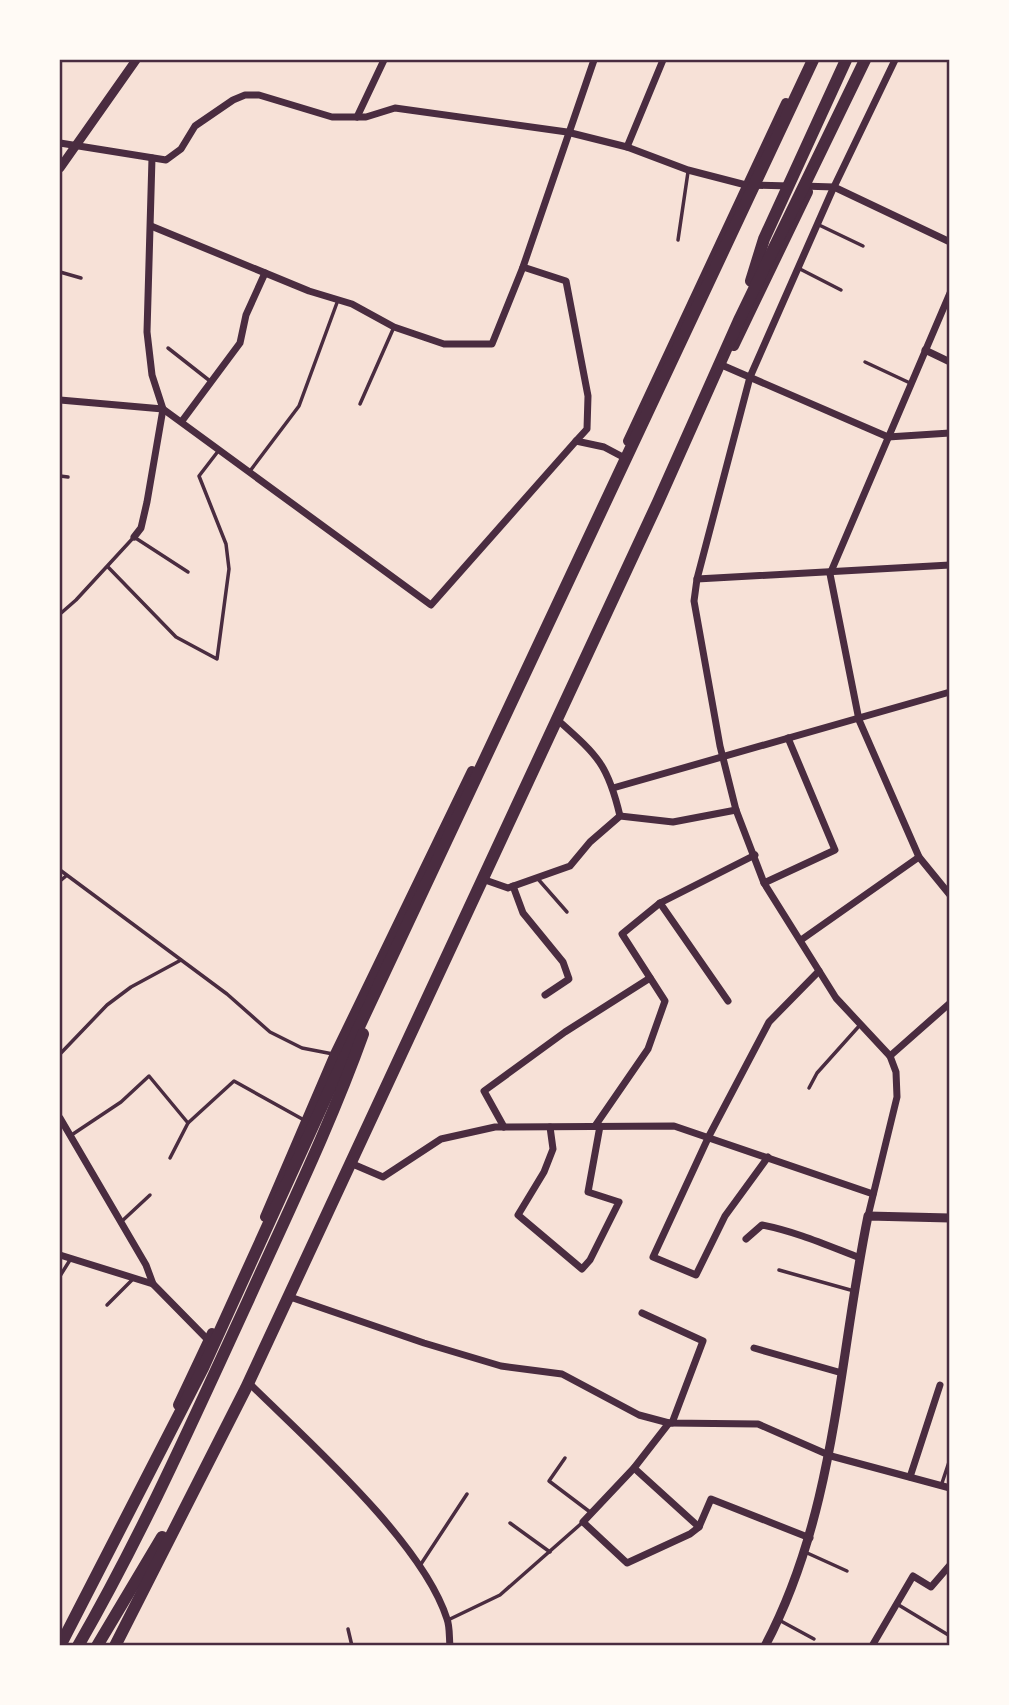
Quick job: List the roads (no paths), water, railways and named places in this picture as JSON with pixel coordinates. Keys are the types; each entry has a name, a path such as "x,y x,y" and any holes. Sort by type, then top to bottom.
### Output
{"highway":[{"path":"60,1646 203,1368 810,60"},
{"path":"740,318 764,239 846,60"},
{"path":"115,1646 246,1388 658,502 740,318 865,60"},
{"path":"78,1646 185,1438 338,1105 389,963"},
{"path":"97,1646 199,1481"}],"main road":[{"path":"60,1639 118,1530 209,1341 335,1054 621,456 746,185 810,60"},
{"path":"121,1646 253,1385 724,366 872,60"}],"street":[{"path":"60,168 136,60"},
{"path":"357,117 384,60"},
{"path":"150,226 338,300 394,327 444,344 492,344 523,267 567,132 594,60"},
{"path":"627,147 663,60"},
{"path":"765,1646 810,1538 831,1456 860,1258 897,1097 896,1072 890,1056 836,998 764,883 736,810 694,601 697,579 750,377 817,224 895,60"},
{"path":"60,143 166,160 181,149 195,126 245,95 259,95 332,117 357,117 395,108 567,132 627,147 688,170 746,185 834,187 950,242"},
{"path":"134,537 141,528 147,502 163,409 152,375 147,332 152,158"},
{"path":"60,400 163,409 431,605 587,429 588,396 566,281 523,267"},
{"path":"182,421 240,343 246,316 265,273"},
{"path":"950,293 830,574 859,720 919,857 950,895"},
{"path":"925,350 950,362"},
{"path":"724,366 888,437 950,433"},
{"path":"576,441 604,447 621,456"},
{"path":"697,579 830,574 950,565"},
{"path":"613,788 950,692"},
{"path":"560,722 596,754 613,788 620,816"},
{"path":"764,883 835,850 788,738"},
{"path":"488,881 508,888 570,866 590,842 620,816 673,822 736,810"},
{"path":"550,1127 554,1149 544,1172 518,1215 582,1269 590,1261 619,1202 588,1192 598,1126 648,1049 665,1001 622,934 660,902 755,855"},
{"path":"801,940 919,857"},
{"path":"513,886 523,913 563,962 569,979 545,995"},
{"path":"660,902 728,1001"},
{"path":"768,1157 725,1216 696,1275 653,1257 709,1136 769,1022 819,971"},
{"path":"504,1127 484,1091 565,1032 650,978"},
{"path":"890,1056 949,1005"},
{"path":"60,1118 153,1284 209,1341"},
{"path":"355,1164 383,1177 441,1139 504,1127 674,1126 873,1194"},
{"path":"868,1216 950,1218"},
{"path":"746,1239 762,1225 800,1232 817,1242 860,1258"},
{"path":"60,1255 135,1276 153,1284"},
{"path":"293,1298 501,1366 562,1374 639,1415 671,1423 758,1424 831,1456 950,1488"},
{"path":"642,1312 702,1341 671,1423 634,1468 583,1522 627,1563 699,1527 711,1499 810,1538"},
{"path":"754,1348 842,1373"},
{"path":"253,1385 372,1507 419,1566 448,1620 450,1646"},
{"path":"910,1477 940,1385"},
{"path":"634,1468 699,1527"},
{"path":"872,1646 913,1576 931,1587 950,1566"}],"lane":[{"path":"678,240 688,170"},
{"path":"817,224 863,246"},
{"path":"797,268 841,290"},
{"path":"60,272 81,278"},
{"path":"249,472 299,406 338,300"},
{"path":"360,404 394,327"},
{"path":"168,348 211,382"},
{"path":"865,362 910,383"},
{"path":"108,567 176,637 217,659 229,569 226,544 199,476 219,450"},
{"path":"60,476 68,477"},
{"path":"60,614 134,537 188,572"},
{"path":"60,870 182,960 270,1032 302,1048 335,1054"},
{"path":"60,881 66,876"},
{"path":"536,878 567,912"},
{"path":"60,1054 123,993 182,960"},
{"path":"809,1088 817,1073 860,1026"},
{"path":"70,1136 121,1102 149,1076 188,1123"},
{"path":"170,1158 188,1123 234,1081 306,1121"},
{"path":"121,1223 150,1195"},
{"path":"60,1276 71,1258"},
{"path":"779,1270 854,1291"},
{"path":"107,1305 135,1276"},
{"path":"565,1458 549,1481 592,1513"},
{"path":"941,1486 950,1458"},
{"path":"419,1566 467,1494"},
{"path":"448,1620 500,1595 583,1522"},
{"path":"510,1523 550,1552"},
{"path":"804,1552 847,1571"},
{"path":"896,1604 950,1636"},
{"path":"778,1620 814,1639"},
{"path":"348,1629 352,1646"}]}
